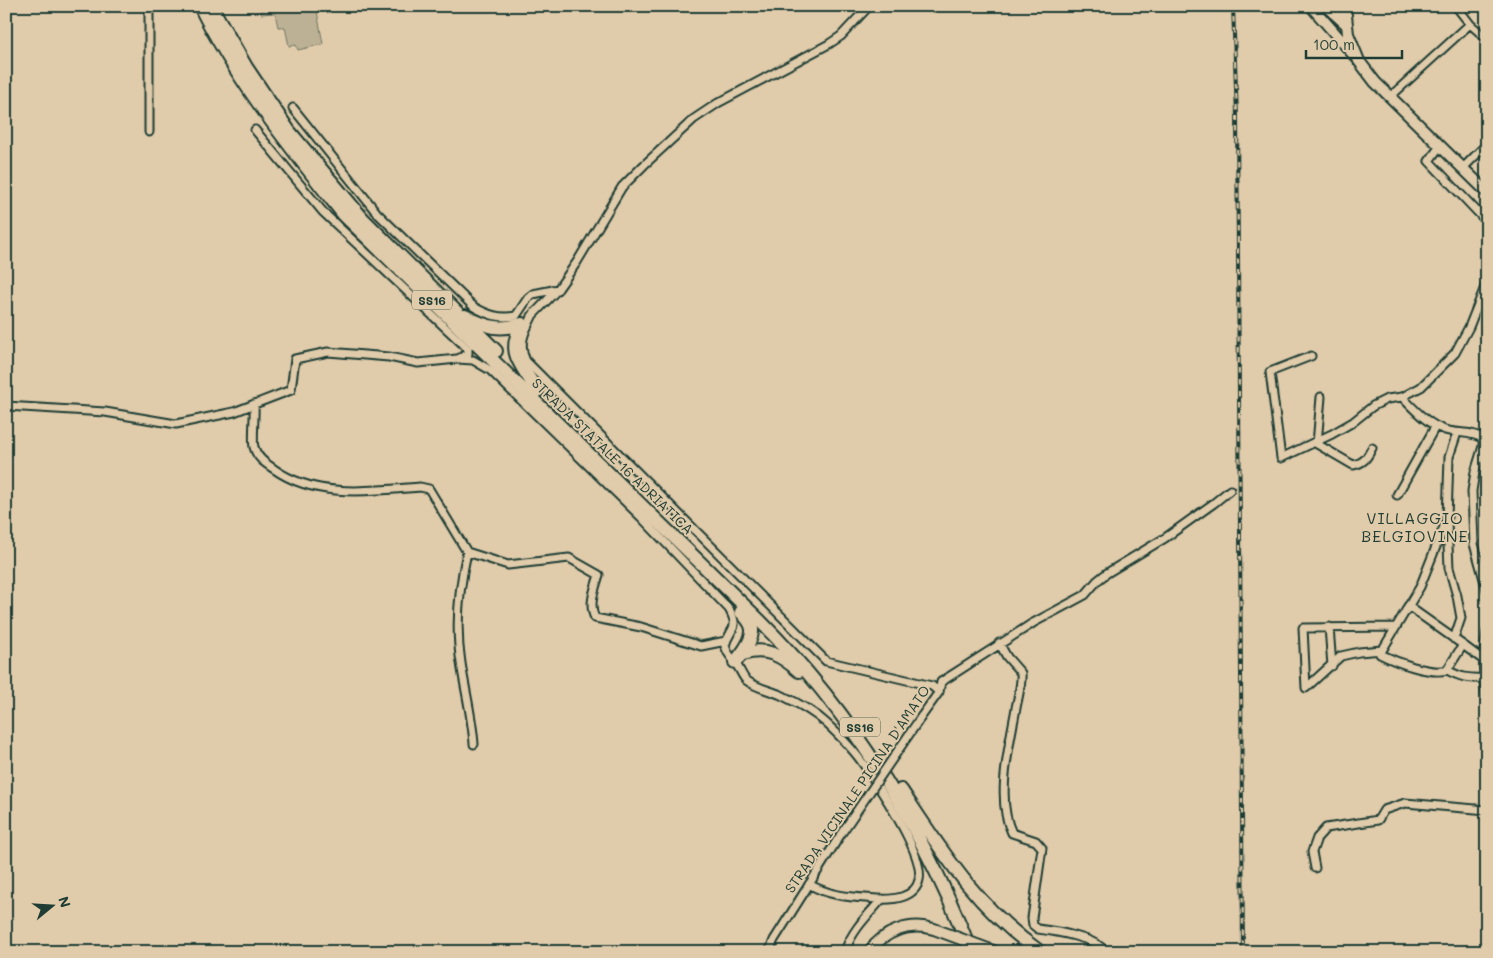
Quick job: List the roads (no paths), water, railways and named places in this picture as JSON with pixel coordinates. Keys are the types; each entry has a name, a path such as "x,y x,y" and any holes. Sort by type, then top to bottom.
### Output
{"highway":[{"name":"STRADA STATALE 16 ADRIATICA","path":"200,6 242,81 284,140 344,214 775,636 827,697 859,739 919,837 941,881 971,952"},
{"name":"STRADA STATALE 16 ADRIATICA","path":"211,6 246,67 289,131 363,219 793,644 853,718 901,790 937,854 980,952"},
{"name":"SS16","path":"454,309 468,318 496,328 507,328 522,324"},
{"name":"SS16","path":"522,324 516,337 514,352 521,368 530,378 537,391"},
{"path":"702,564 750,623 752,634 739,658"},
{"path":"739,658 761,650 770,653 790,664 827,697"},
{"name":"SS16","path":"901,790 949,862 974,893 1003,923 1040,952"},
{"name":"SS16","path":"941,881 966,952"}],"main road":[{"path":"1311,6 1352,50 1376,82 1487,192"},
{"path":"1326,6 1346,24"},
{"path":"1344,6 1352,50"},
{"path":"1319,16 1335,26 1346,24"},
{"path":"869,952 879,940 898,930 915,927 934,929 996,952"}],"street":[{"path":"149,6 149,132"},
{"path":"522,324 558,289 577,262 622,187 644,165 706,111 841,36 869,6"},
{"path":"1456,6 1470,24 1487,39"},
{"path":"1391,96 1470,24"},
{"path":"294,108 377,213 474,307 489,316 506,318 516,316 528,298 533,294 558,289"},
{"path":"255,130 324,212 468,349 468,354 457,359"},
{"path":"1463,168 1487,144"},
{"path":"1440,146 1429,161 1487,222"},
{"path":"1311,356 1270,372 1281,458 1354,422 1373,406 1387,399 1402,397 1421,387 1455,353 1470,327 1487,282"},
{"path":"534,313 522,340 522,351 526,361 826,661 932,686 938,692"},
{"path":"6,406 105,412 176,424 234,412 291,390 295,359 328,352 389,357 418,363 457,359 474,360 490,370 641,517 729,609 735,626 726,641 726,651 729,657 739,658 744,679 820,717 839,736 864,764 890,806 912,844 920,870 919,881 915,888 906,896 900,898 882,899 836,895 820,891 809,884"},
{"path":"1321,397 1317,444 1353,465 1366,459 1372,448"},
{"path":"1402,397 1435,427 1457,433 1478,435 1483,439 1472,491 1474,544 1487,590"},
{"path":"254,404 253,445 260,460 284,476 309,485 350,492 420,487 429,490 466,552 458,619 461,662 474,744"},
{"path":"1396,496 1435,427"},
{"path":"1454,639 1461,618 1449,568 1447,519 1449,457 1457,433"},
{"name":"STRADA VICINALE PICINA D'AMATO","path":"769,952 774,940 841,834 938,692 941,682 999,644 1085,595 1107,573 1165,538 1230,490"},
{"path":"1447,519 1420,587 1380,654 1403,663 1440,672 1448,670 1460,677 1483,678"},
{"path":"466,552 508,565 569,558 599,575 594,590 592,611 595,618 641,627 701,646 726,641"},
{"path":"1408,606 1482,660"},
{"path":"1329,627 1332,666"},
{"path":"1382,650 1341,656 1306,688 1303,628 1396,627"},
{"path":"1487,632 1482,660 1487,701"},
{"path":"999,644 1021,673 1007,756 1004,791 1008,824 1012,833 1036,841 1042,848 1032,918 1033,925 1038,928 1094,942 1104,948 1106,952"},
{"path":"1448,670 1463,645"},
{"path":"1315,868 1312,852 1317,838 1326,828 1378,820 1384,810 1405,803 1487,810"},
{"path":"845,952 863,920 882,899"}],"railway":[{"path":"1233,6 1237,116 1243,952"}],"district":[{"name":"VILLAGGIO BELGIOVINE","path":"1415,526"}]}
